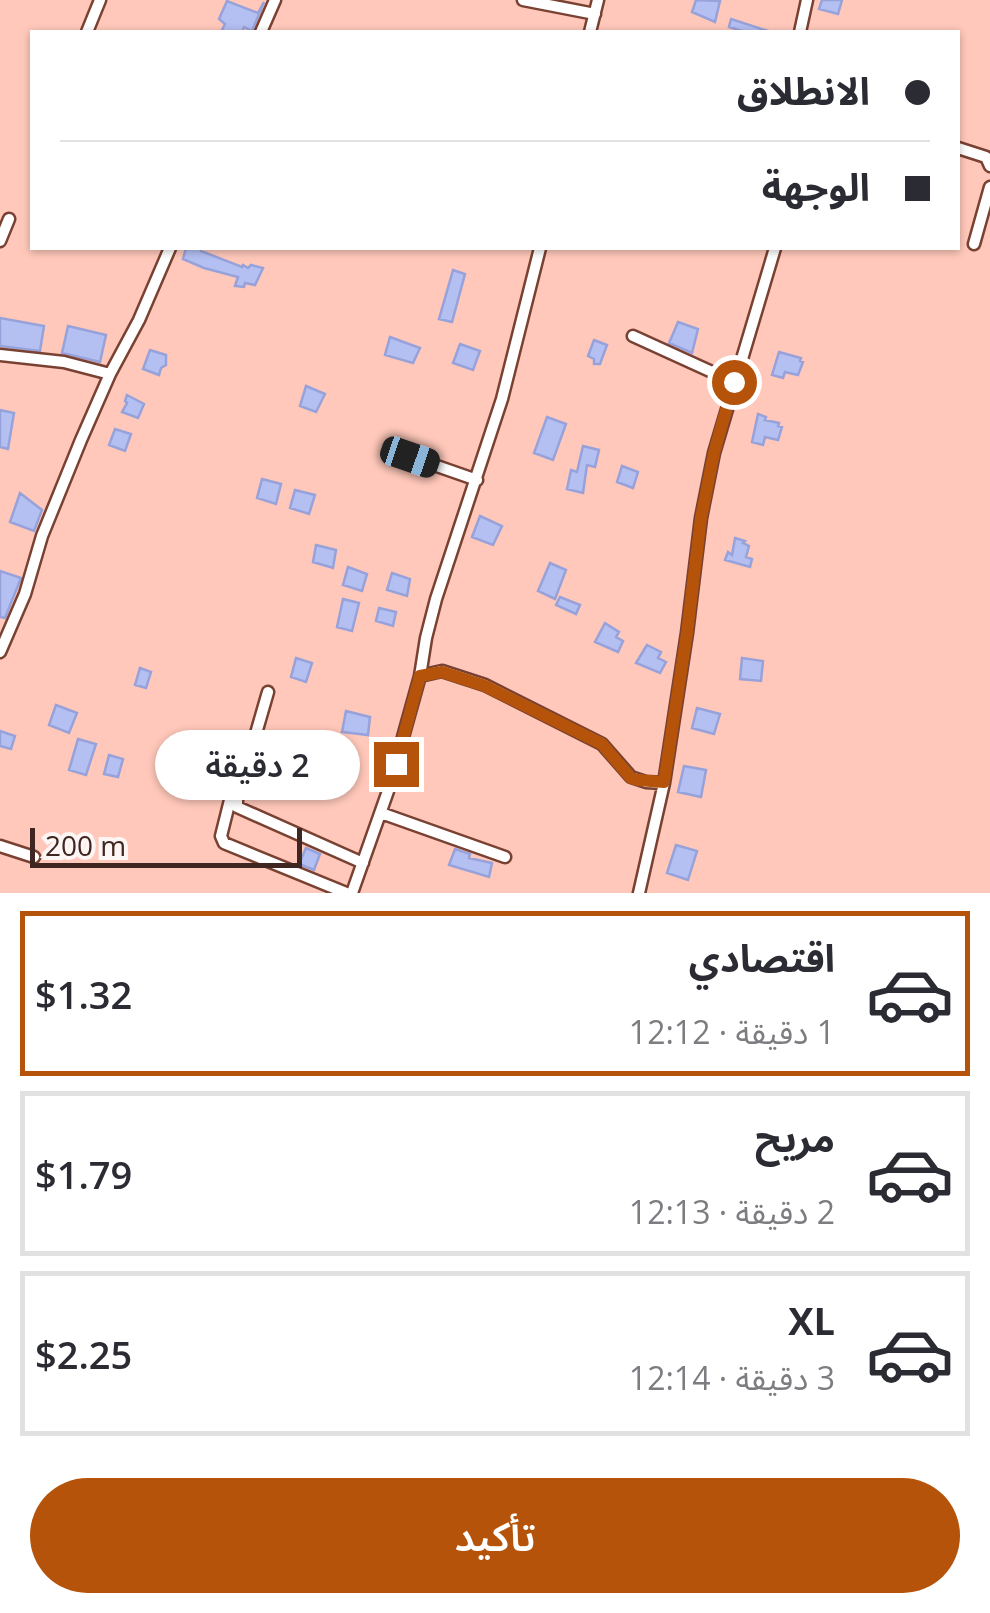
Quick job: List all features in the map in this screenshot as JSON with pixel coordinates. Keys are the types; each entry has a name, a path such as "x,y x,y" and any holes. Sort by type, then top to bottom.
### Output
{"street":[{"path":"88,30 100,0"},
{"path":"262,30 275,0"},
{"path":"522,0 595,14"},
{"path":"591,30 598,0"},
{"path":"800,30 807,0"},
{"path":"960,149 989,158"},
{"path":"974,244 990,187"},
{"path":"0,241 10,218"},
{"path":"0,652 25,594 54,506 110,374 134,331 169,250"},
{"path":"245,746 221,836 224,843 349,893 381,813 420,676 443,575 502,398 539,250"},
{"path":"639,893 664,782 701,518 714,453 775,250"},
{"path":"633,336 734,382"},
{"path":"0,355 64,362 110,374"},
{"path":"410,457 476,480"},
{"path":"420,676 442,672 485,686 602,744 631,778 664,782"},
{"path":"268,692 236,807 364,862"},
{"path":"381,813 504,857"},
{"path":"0,846 34,857"}],"building":[{"path":"696,0 720,1 715,22 692,12"},
{"path":"822,0 842,0 838,14 819,9"},
{"path":"227,1 258,13 264,2 252,30 222,30 225,24 219,19"},
{"path":"731,19 765,30 739,30 729,27"},
{"path":"185,250 201,250 242,267 263,268 255,285 235,286 238,277 183,259"},
{"path":"453,270 465,274 452,322 439,319"},
{"path":"0,318 44,326 40,351 0,346"},
{"path":"678,322 698,329 692,353 669,343"},
{"path":"68,326 106,335 100,362 62,353"},
{"path":"390,337 420,348 413,363 385,355"},
{"path":"594,340 607,345 600,364 594,364 588,356"},
{"path":"460,344 480,351 473,370 453,363"},
{"path":"150,350 166,355 166,365 159,375 143,369"},
{"path":"779,352 801,358 798,375 772,375"},
{"path":"306,386 325,394 316,412 300,406"},
{"path":"127,395 144,404 138,418 122,412"},
{"path":"0,410 14,413 8,449 0,447"},
{"path":"758,414 779,423 782,427 778,440 765,437 763,445 752,442"},
{"path":"547,417 566,424 553,460 534,453"},
{"path":"115,429 131,434 125,451 109,445"},
{"path":"583,446 599,450 595,467 587,465 583,493 567,489 571,470 577,472"},
{"path":"622,466 638,472 633,488 617,482"},
{"path":"262,479 281,484 276,504 257,498"},
{"path":"295,490 315,495 309,514 290,508"},
{"path":"20,493 42,510 34,531 10,522"},
{"path":"480,516 502,526 493,545 472,537"},
{"path":"735,538 749,546 746,557 752,559 750,567 725,560 728,552 732,555"},
{"path":"316,545 336,550 333,568 313,562"},
{"path":"550,563 566,570 555,599 538,591"},
{"path":"348,567 367,574 362,591 343,585"},
{"path":"0,571 21,578 5,618 0,617"},
{"path":"392,573 410,579 407,596 387,590"},
{"path":"560,597 580,605 576,614 556,605"},
{"path":"343,599 359,603 352,631 337,627"},
{"path":"379,608 396,612 393,626 376,621"},
{"path":"605,623 619,632 616,637 623,641 618,652 595,642"},
{"path":"647,645 661,652 658,658 666,662 660,673 636,663"},
{"path":"296,658 312,663 306,682 291,677"},
{"path":"742,658 763,661 761,681 740,679"},
{"path":"140,668 151,672 146,688 135,685"},
{"path":"56,705 77,713 69,733 49,725"},
{"path":"697,708 720,714 714,734 692,728"},
{"path":"346,711 370,717 368,735 342,732"},
{"path":"0,731 15,736 11,749 0,746"},
{"path":"78,739 96,744 86,775 69,770"},
{"path":"109,755 123,759 118,777 104,774"},
{"path":"684,766 706,770 701,797 678,792"},
{"path":"676,845 697,851 688,880 667,873"},
{"path":"306,848 320,854 314,870 299,864"},
{"path":"455,849 470,854 469,858 492,863 489,877 449,865"}],"route":[{"path":"396,764 420,676 442,672 485,686 602,744 631,778 664,782 701,518 734,382"}]}
